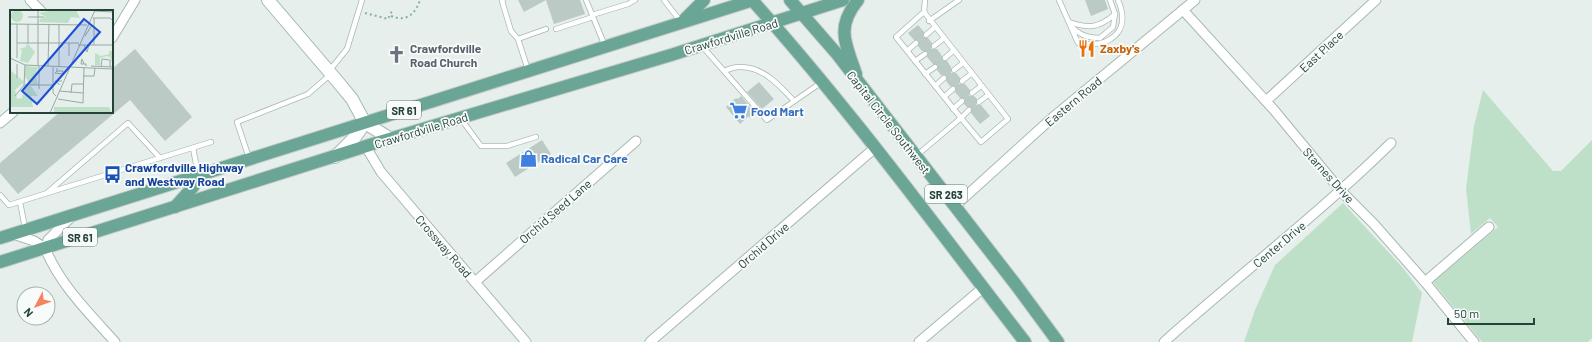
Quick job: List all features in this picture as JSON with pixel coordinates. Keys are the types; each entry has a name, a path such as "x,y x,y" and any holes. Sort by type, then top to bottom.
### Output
{"main road":[{"path":"681,22 704,0"},
{"path":"752,0 773,23"},
{"name":"Crawfordville Road","path":"0,238 752,0"},
{"name":"Capital Circle Southwest","path":"790,0 916,156 1016,284 1058,342"},
{"name":"Crawfordville Road","path":"0,262 391,139 773,23 843,0"},
{"path":"858,0 845,19 843,30 845,41 860,85"},
{"name":"SR 263","path":"773,23 876,147 1025,342"},
{"path":"174,208 193,187 199,175"}],"street":[{"path":"30,0 40,10"},
{"path":"113,36 135,0"},
{"name":"Eastern Road","path":"955,206 1052,118 1195,0"},
{"name":"East Place","path":"1266,101 1376,0"},
{"path":"270,1 352,99 365,123 391,139"},
{"name":"Starnes Drive","path":"1183,10 1266,101 1341,190 1373,223 1425,282 1474,342"},
{"path":"0,123 12,113"},
{"path":"335,157 365,123"},
{"name":"Orchid Seed Lane","path":"475,282 636,141"},
{"name":"Center Drive","path":"1164,342 1225,287 1276,248 1391,143"},
{"name":"Crossway Road","path":"366,147 381,172 526,342"},
{"name":"Orchid Drive","path":"650,342 876,147"},
{"path":"45,248 48,240 72,216"},
{"path":"1425,282 1489,227"},
{"path":"13,234 34,241 45,248 51,263 63,282 115,342"},
{"path":"919,342 984,287"}],"lane":[{"path":"249,159 237,122 308,94 330,72 347,49 362,0"},
{"path":"503,0 502,1 511,31 518,39 528,70"},
{"path":"586,0 605,46"},
{"path":"556,29 628,4 635,0"},
{"path":"664,0 681,22"},
{"path":"924,12 896,37 981,142 1008,119 929,21 924,12 925,0"},
{"path":"929,21 959,0"},
{"path":"1060,0 1067,22 1078,42 1090,45 1106,43 1115,34 1123,22 1123,11 1118,0"},
{"path":"1067,22 1077,33 1088,38 1100,38 1113,27 1115,14 1110,0"},
{"path":"1067,22 1083,27 1092,27 1107,21 1115,14"},
{"path":"926,35 934,28"},
{"path":"518,39 546,29"},
{"path":"934,46 943,39"},
{"path":"907,51 916,43"},
{"path":"701,45 767,120 823,82"},
{"path":"944,58 953,51"},
{"path":"915,61 925,54"},
{"path":"954,70 963,63"},
{"path":"925,74 935,66"},
{"path":"724,71 740,67 757,70 776,81 794,101"},
{"path":"962,81 971,74"},
{"path":"935,86 944,78"},
{"path":"972,93 981,86"},
{"path":"944,97 953,89"},
{"path":"979,102 988,95"},
{"path":"953,109 962,102"},
{"path":"916,156 969,110"},
{"path":"460,118 481,146 507,146 536,137"},
{"path":"46,194 128,123 160,158"},
{"path":"0,195 9,205 211,142"},
{"path":"193,148 199,175"},
{"path":"20,202 26,230"}],"path":[{"path":"358,11 384,19 388,19 391,16 398,18 409,17 417,9 420,0"},
{"path":"391,16 392,9"}],"green space":[{"path":"1483,90 1553,171 1561,171 1592,140 1592,338 1588,342 1482,342 1433,282 1498,227 1490,218 1471,234 1466,189 1474,126"},
{"path":"1343,203 1403,268 1422,293 1412,342 1244,342 1255,310 1275,265"}],"building":[{"path":"518,0 546,0 524,12"},
{"path":"546,0 580,0 585,14 554,24"},
{"path":"1085,0 1105,0 1108,9 1091,16"},
{"path":"918,25 924,32 923,37 928,38 932,43 931,49 937,49 942,56 942,60 947,61 951,67 951,73 956,73 960,78 959,84 965,84 970,90 969,96 974,96 977,99 976,105 981,105 990,116 980,124 971,113 972,108 967,107 964,104 965,99 960,98 955,92 956,87 950,86 946,81 947,76 941,75 937,70 938,65 933,64 927,57 928,52 922,51 918,46 919,41 914,40 908,33"},
{"path":"135,49 192,117 165,141 130,100 18,194 0,173 0,163 59,113 113,113 113,68"},
{"path":"759,82 774,99 762,109 747,92"},
{"name":"Food Mart","path":"741,96 756,114 750,118 749,116 740,124 726,107 736,98 738,99"},
{"name":"Radical Car Care","path":"542,140 551,154 515,177 506,163"}],"place":[{"name":"Zaxby's","path":"1087,48"},
{"name":"Crawfordville Road Church","path":"397,55"},
{"name":"Food Mart","path":"738,111"},
{"name":"Radical Car Care","path":"528,158"},
{"name":"Crawfordville Highway and Westway Road","path":"112,174"}]}
